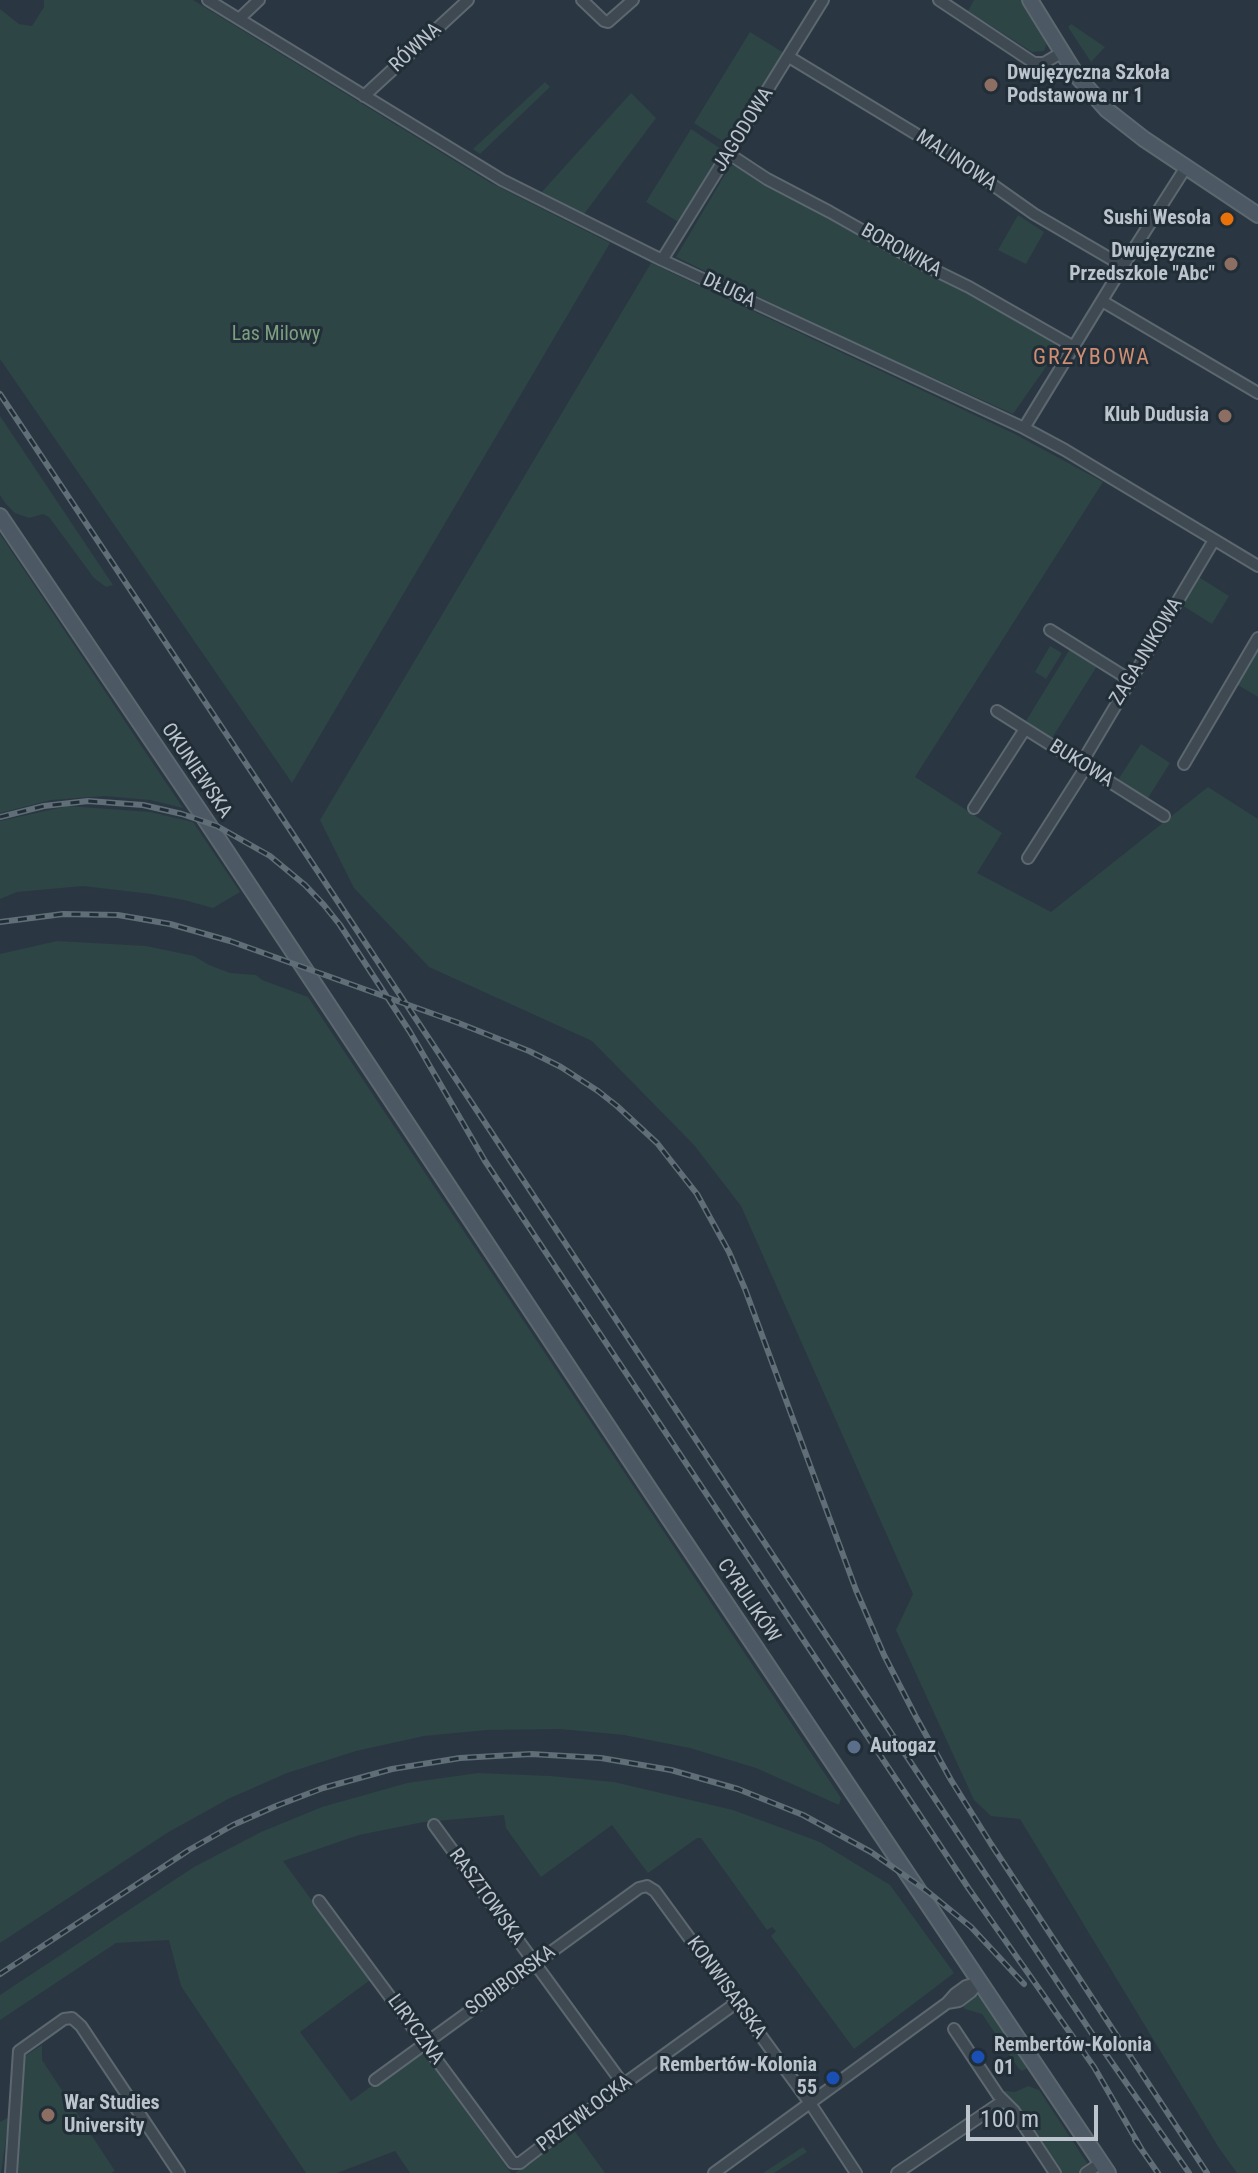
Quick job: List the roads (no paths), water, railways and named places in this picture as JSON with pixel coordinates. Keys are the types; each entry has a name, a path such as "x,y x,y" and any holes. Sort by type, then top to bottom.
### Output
{"main road":[{"path":"1030,0 1061,53 1096,98 1119,120 1258,215"},
{"name":"OKUNIEWSKA","path":"0,516 358,1049"},
{"name":"CYRULIKÓW","path":"358,1049 1105,2168"}],"street":[{"name":"DŁUGA","path":"208,0 502,180 662,260 1024,428 1258,566"},
{"path":"239,19 259,0"},
{"name":"RÓWNA","path":"364,96 468,0"},
{"path":"582,0 608,22 633,0"},
{"name":"JAGODOWA","path":"662,260 823,0"},
{"path":"939,0 1034,63 1044,63 1061,53"},
{"name":"MALINOWA","path":"789,57 949,154 1034,214 1123,266"},
{"name":"BOROWIKA","path":"729,154 767,179 1074,347"},
{"path":"1024,428 1186,167"},
{"path":"1102,301 1258,393"},
{"name":"ZAGAJNIKOWA","path":"1028,858 1214,540"},
{"path":"1050,630 1130,680"},
{"path":"1184,764 1258,638"},
{"name":"BUKOWA","path":"997,711 1164,816"},
{"path":"974,808 1025,729"},
{"name":"RASZTOWSKA","path":"434,1825 623,2084"},
{"name":"SOBIBORSKA","path":"375,2080 639,1888 647,1886"},
{"name":"KONWISARSKA","path":"647,1886 655,1891 810,2103 856,2173"},
{"name":"LIRYCZNA","path":"319,1901 510,2160"},
{"path":"714,2173 966,1986 980,1982"},
{"name":"PRZEWŁOCKA","path":"510,2160 520,2163 736,2003"},
{"path":"11,2173 19,2051 64,2019 72,2018 81,2026 179,2173"},
{"path":"954,2029 1055,2173"},
{"path":"897,2173 1003,2101"},
{"path":"1086,2173 1105,2168"}],"railway":[{"path":"0,394 969,1850 1189,2173"},
{"path":"0,817 44,806 88,801 143,805 182,814 217,826 270,856 324,905 410,1032 485,1161 969,1889 1094,2067 1142,2150"},
{"path":"0,922 63,914 118,915 170,924 230,941 529,1051 598,1091 657,1143 697,1194 729,1252 856,1590 884,1655 916,1717 991,1844 1207,2173"},
{"path":"0,1974 189,1850 233,1825 276,1806 323,1788 392,1769 460,1758 531,1754 601,1758 671,1770 738,1789 803,1815 871,1852 927,1891 971,1927 1024,1984"},
{"path":"1135,2140 1158,2173"}],"place":[{"name":"Dwujęzyczna Szkoła Podstawowa nr 1","path":"991,85"},
{"name":"Sushi Wesoła","path":"1227,219"},
{"name":"Dwujęzyczne Przedszkole \"Abc\"","path":"1231,264"},
{"name":"Klub Dudusia","path":"1225,416"},
{"name":"Autogaz","path":"854,1747"},
{"name":"Rembertów-Kolonia 01","path":"978,2057"},
{"name":"Rembertów-Kolonia 55","path":"833,2078"},
{"name":"War Studies University","path":"48,2115"}],"district":[{"name":"GRZYBOWA","path":"1092,358"}],"park label":[{"name":"Las Milowy","path":"276,335"}]}
